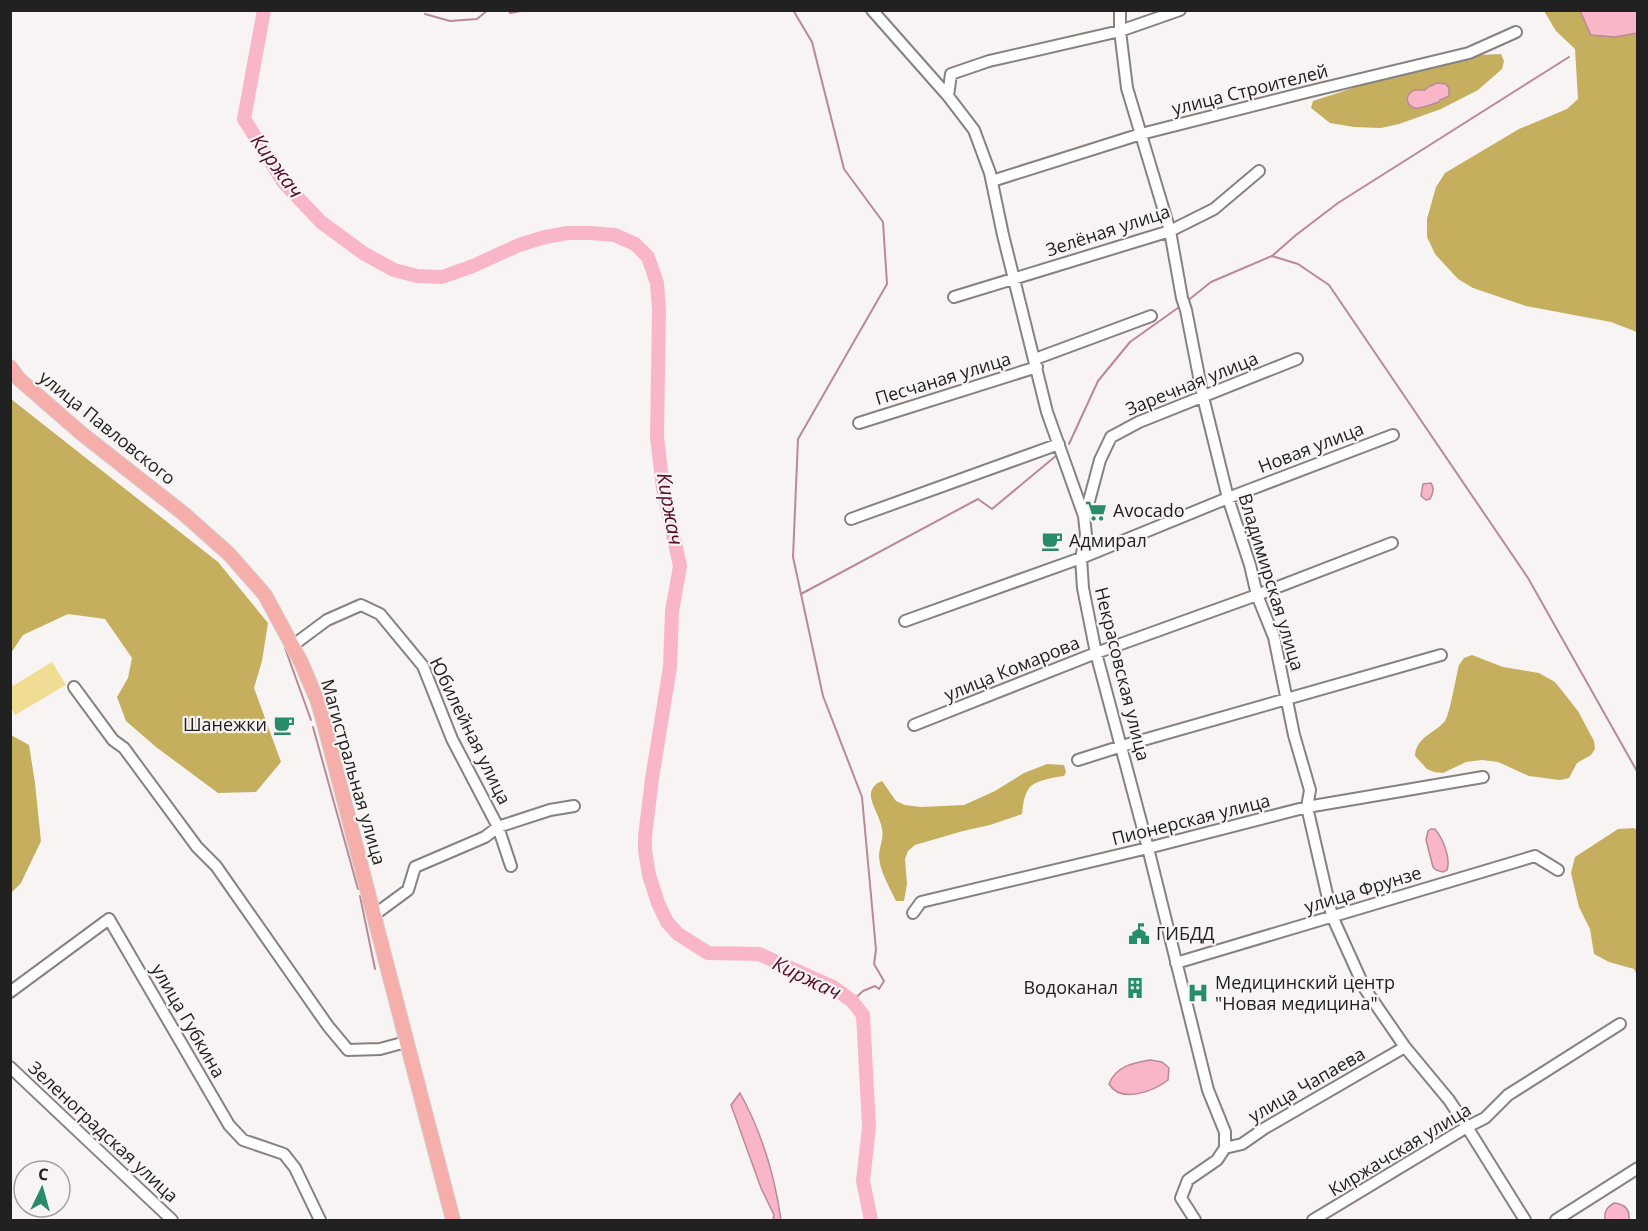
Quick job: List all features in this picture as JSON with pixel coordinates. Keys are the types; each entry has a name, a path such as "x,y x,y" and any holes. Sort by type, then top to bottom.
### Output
{"main road":[{"name":"улица Павловского","path":"10,367 19,379 81,433 184,514"},
{"name":"Магистральная улица","path":"184,514 229,554 265,596 302,662 318,702 453,1221"}],"street":[{"name":"Некрасовская улица","path":"872,10 948,96 974,130 992,181 1047,412 1084,516 1086,535 1082,558 1083,588 1096,653 1122,746 1208,1090 1225,1132 1225,1148"},
{"name":"Владимирская улица","path":"1120,10 1120,31 1127,88 1170,231 1203,397 1228,498 1250,565 1257,595 1274,637 1294,735 1310,790 1307,807 1332,916 1365,988 1405,1047 1449,1100 1467,1126 1525,1221"},
{"path":"948,96 951,74 989,61 1120,31 1180,10"},
{"name":"улица Строителей","path":"992,181 1141,134 1469,53 1516,32"},
{"name":"Зелёная улица","path":"954,297 1170,231 1214,209 1259,171"},
{"name":"Песчаная улица","path":"859,423 1036,363 1151,316"},
{"name":"Заречная улица","path":"1084,516 1100,460 1111,437 1139,422 1297,359"},
{"name":"Новая улица","path":"905,621 1082,558 1228,498 1393,435"},
{"path":"850,519 1059,444"},
{"name":"улица Комарова","path":"914,725 1096,653 1392,543"},
{"name":"Юбилейная улица","path":"292,646 327,620 361,605 380,614 423,666 452,739 498,827 511,866"},
{"path":"1078,760 1441,655"},
{"path":"74,687 113,740 124,748 197,847 216,866 328,1026 348,1050 380,1049 406,1042"},
{"name":"Пионерская улица","path":"913,913 921,902 1148,848 1307,807 1483,777"},
{"path":"374,915 408,890 415,867 485,837 498,827 550,810 574,806"},
{"name":"улица Фрунзе","path":"1176,963 1535,856 1558,870"},
{"name":"улица Губкина","path":"10,992 110,919 229,1125 243,1140 284,1154 295,1168 320,1221"},
{"name":"Киржачская улица","path":"1313,1221 1467,1126 1485,1118 1508,1095 1620,1024"},
{"name":"улица Чапаева","path":"1225,1148 1242,1144 1265,1128 1405,1047"},
{"name":"Зеленоградская улица","path":"10,1067 172,1221"},
{"path":"1195,1221 1181,1198 1188,1180 1217,1160 1225,1148"},
{"path":"1556,1221 1638,1168"}],"shaded area":[{"path":"1544,11 1580,11 1591,35 1615,37 1637,33 1637,332 1611,322 1526,306 1473,288 1458,279 1435,254 1427,237 1427,219 1436,187 1445,173 1519,129 1567,109 1578,99 1575,49 1556,31"},
{"path":"1580,11 1637,11 1637,33 1615,37 1591,35"},
{"path":"1501,54 1504,61 1502,69 1478,90 1441,109 1399,124 1381,128 1330,123 1311,108 1313,101 1386,75 1421,71 1460,56"},
{"path":"1437,83 1446,84 1449,88 1449,96 1422,108 1411,107 1407,98 1411,92 1425,90"},
{"path":"11,399 218,562 268,623 262,661 254,688 281,762 256,792 218,793 156,747 126,721 117,697 128,678 132,658 105,619 68,614 23,635 11,653"},
{"path":"1431,483 1433,493 1430,499 1426,500 1421,496 1423,484"},
{"path":"1472,655 1503,667 1539,673 1555,682 1578,711 1594,741 1595,749 1591,755 1577,763 1569,778 1560,780 1529,776 1498,762 1482,760 1466,762 1443,773 1434,772 1427,769 1415,756 1422,740 1445,721 1459,665 1464,658"},
{"path":"52,662 66,685 15,715 11,707 11,687"},
{"path":"11,735 29,745 41,841 21,883 11,893"},
{"path":"1047,764 1064,765 1066,772 1064,776 1042,780 1031,786 1025,796 1022,814 915,845 908,851 905,859 907,884 904,901 896,901 880,863 882,829 871,796 875,785 882,781 896,801 905,805 921,807 964,805 995,791 1024,773"},
{"path":"1634,828 1638,831 1637,975 1634,969 1609,962 1594,954 1590,929 1579,907 1571,873 1575,857 1618,829"},
{"path":"1435,829 1446,849 1448,865 1447,870 1443,872 1433,867 1426,840 1428,831"},
{"path":"1150,1060 1162,1062 1169,1068 1168,1080 1138,1094 1121,1093 1109,1084 1121,1069 1131,1064"},
{"path":"740,1093 766,1155 781,1220 773,1220 774,1215 761,1188 731,1105"},
{"path":"1614,1203 1626,1208 1629,1220 1605,1220 1606,1210"}],"waterway":[{"name":"Киржач","path":"264,10 244,119 284,183 321,222 363,253 394,270 417,276 442,277 519,245 545,237 568,233 590,233 615,235 635,244 648,257 657,283 659,310 657,437 663,488 680,566 672,611 670,667 645,836 649,875 667,922 678,934 708,953 759,954 833,987 852,1001 863,1015 869,1127 863,1181 871,1220"},
{"path":"425,14 450,21 477,19 488,10"},
{"path":"509,10 510,13 526,10"},
{"path":"793,10 812,42 844,169 883,222 887,284 798,439 793,557 823,696 862,797 876,950 874,964 884,981 879,989 875,986 863,991 852,1001"},
{"path":"1186,302 1211,282 1272,256 1338,203 1569,57"},
{"path":"1272,256 1298,264 1329,285 1528,578 1638,773"},
{"path":"1069,444 1098,381 1130,342 1182,305"},
{"path":"801,594 978,499 992,509 1057,455"},
{"path":"285,648 311,720"},
{"path":"313,727 358,889"},
{"path":"360,896 375,969"}],"place":[{"name":"Avocado","path":"1096,511"},
{"name":"Адмирал","path":"1052,541"},
{"name":"Шанежки","path":"284,725"},
{"name":"ГИБДД","path":"1139,934"},
{"name":"Водоканал","path":"1135,988"},
{"name":"Медицинский центр \"Новая медицина\"","path":"1198,993"}]}
